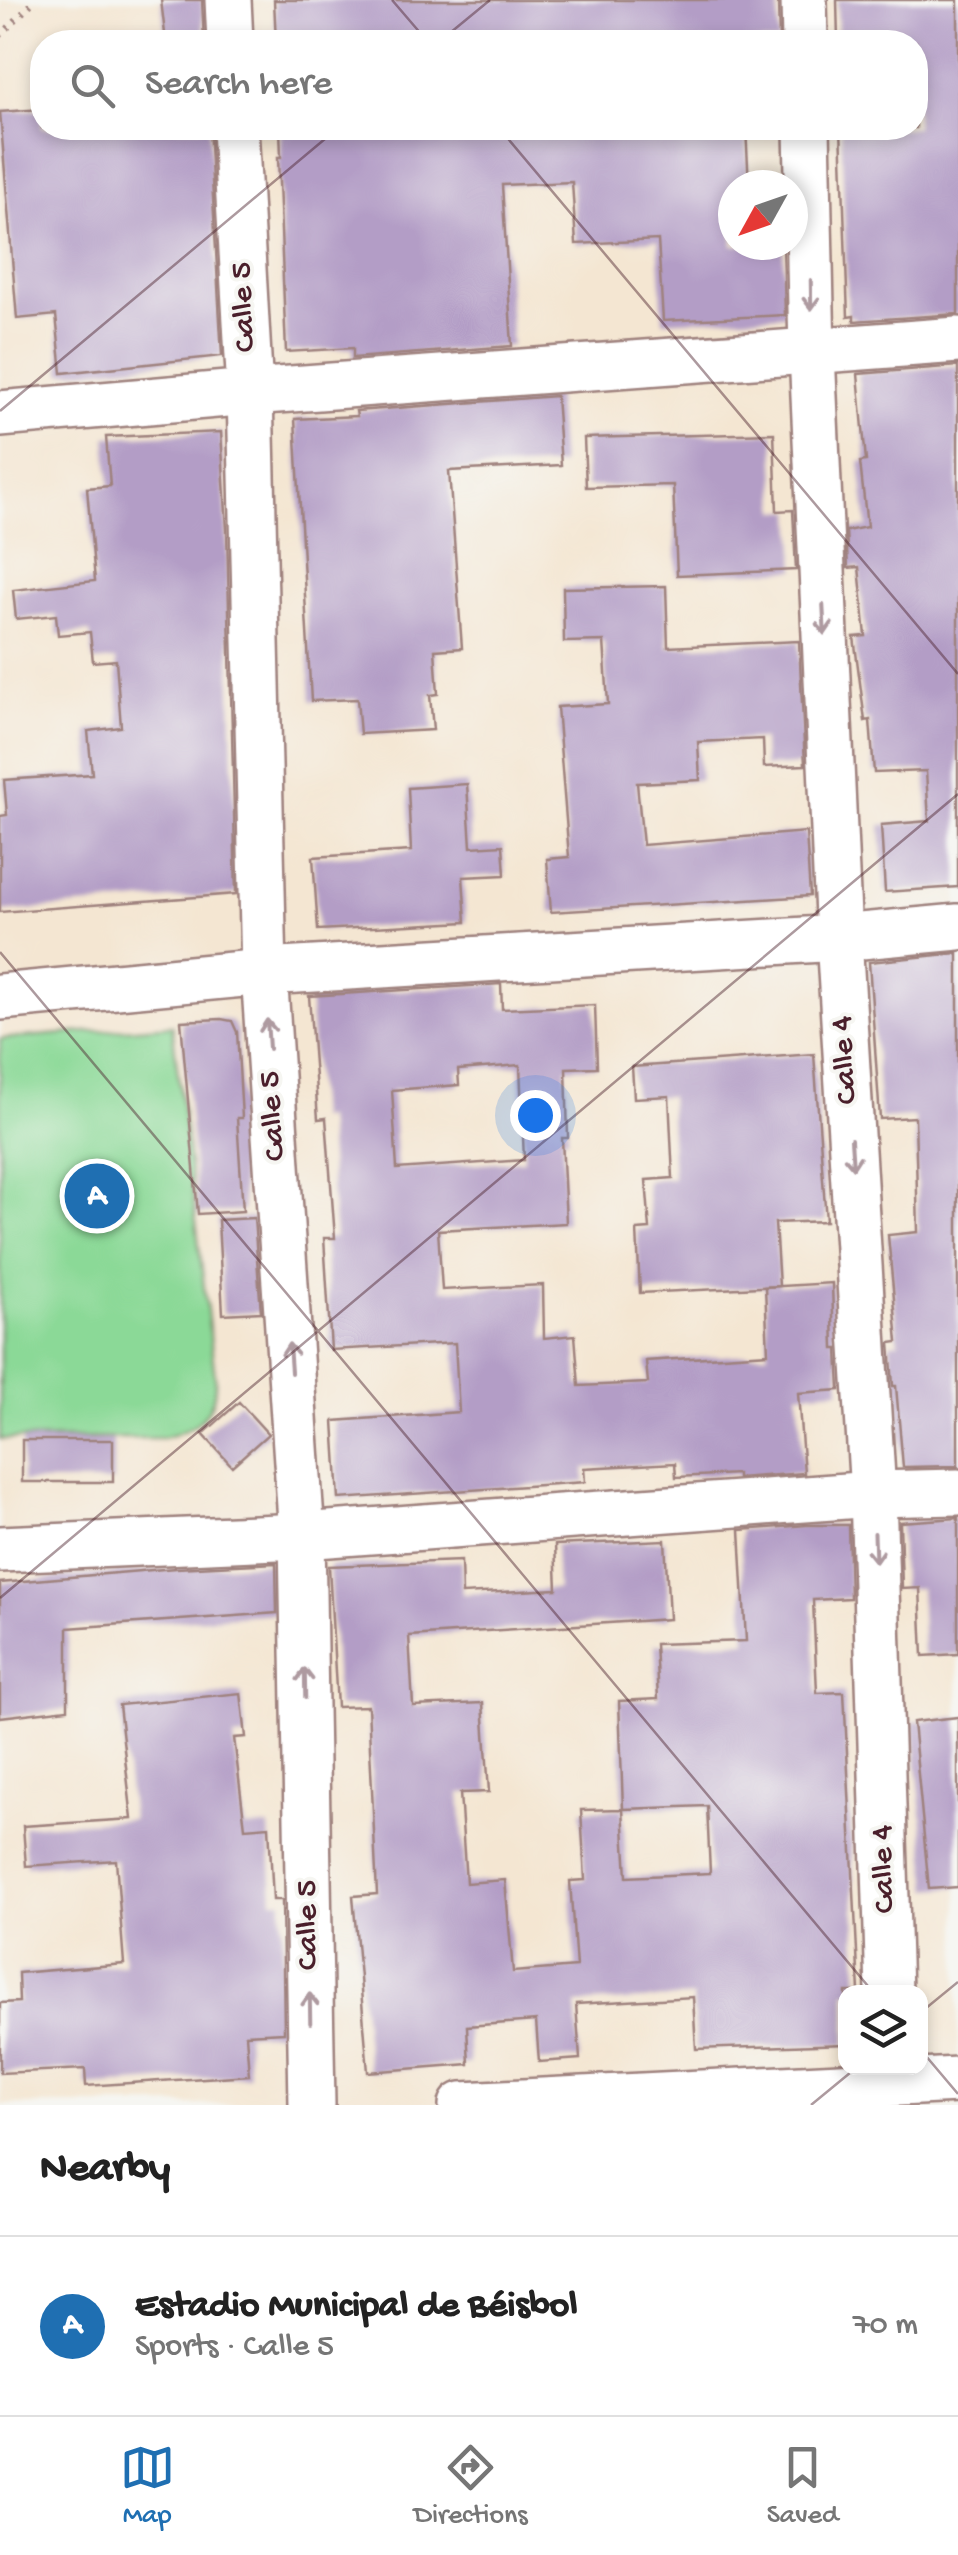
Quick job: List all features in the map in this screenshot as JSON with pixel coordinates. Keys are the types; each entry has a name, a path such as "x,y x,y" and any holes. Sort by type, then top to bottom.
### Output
{"street":[{"path":"228,0 229,30"},
{"path":"804,0 805,30"},
{"name":"Calle 5","path":"236,140 250,392 264,972 302,1536 312,2105"},
{"name":"Calle 4","path":"807,140 812,353 838,938 873,1494 888,1985"},
{"path":"0,414 958,340"},
{"path":"0,998 264,972 838,938 958,926"},
{"path":"0,1549 302,1536 873,1494 958,1492"},
{"path":"462,2105 958,2080"}],"path":[{"path":"0,36 35,0"}],"green space":[{"path":"172,1025 215,1376 208,1410 186,1430 163,1438 0,1439 0,1039"}],"building":[{"path":"161,0 202,0 203,30 165,30"},
{"path":"274,0 778,0 779,30 275,30"},
{"path":"837,0 958,0 958,314 854,321 854,316 848,317 841,140 928,140 928,30 838,30"},
{"path":"30,110 30,140 210,140 222,356 62,373 56,315 17,319 0,112"},
{"path":"280,140 747,140 748,170 718,170 718,260 783,260 785,315 663,321 658,240 576,244 572,182 502,185 512,346 353,358 353,348 286,352"},
{"path":"958,366 958,887 885,892 881,825 929,821 926,771 874,773 870,720 865,721 854,637 866,636 859,567 848,568 846,531 867,527 860,462 866,461 858,374"},
{"path":"556,396 561,465 449,471 462,648 435,650 438,694 430,695 433,730 360,734 357,699 311,701 295,419"},
{"path":"221,432 236,894 0,912 0,816 7,815 4,780 92,774 88,731 121,727 116,660 93,662 90,632 58,635 56,615 16,619 13,590 95,581 87,488 110,486 106,437"},
{"path":"774,433 777,511 793,510 796,570 677,575 673,485 586,487 584,438"},
{"path":"666,586 668,647 799,641 805,765 764,767 763,739 698,742 700,780 637,783 643,845 806,832 810,896 551,912 547,859 569,857 557,707 608,704 604,641 564,642 563,588"},
{"path":"467,784 471,847 503,845 505,875 463,877 466,922 318,930 313,857 411,851 408,788"},
{"path":"958,953 958,1466 903,1467 890,1343 898,1342 888,1235 918,1232 915,1117 880,1119 869,962"},
{"path":"501,984 502,1009 595,1005 597,1067 566,1068 568,1138 562,1138 566,1223 438,1230 442,1290 543,1285 544,1338 575,1335 579,1386 648,1383 646,1361 768,1353 765,1287 832,1283 840,1390 798,1393 804,1473 676,1477 675,1463 584,1468 585,1482 339,1499 334,1421 459,1412 455,1343 331,1350 324,1238 335,1238 326,1118 318,1119 309,996","holes":["520,1065 524,1160 397,1169 392,1090 459,1085 458,1070"]},
{"path":"181,1021 232,1021 237,1032 243,1211 198,1214"},
{"path":"814,1054 826,1221 775,1223 779,1286 640,1293 637,1230 650,1229 646,1180 673,1178 669,1096 634,1098 632,1067"},
{"path":"254,1218 261,1312 223,1314 218,1220"},
{"path":"239,1402 268,1434 232,1466 203,1434"},
{"path":"22,1440 113,1440 113,1482 22,1482"},
{"path":"958,1518 958,1654 923,1656 920,1588 902,1589 900,1522"},
{"path":"848,1525 850,1598 813,1600 817,1693 844,1692 859,1985 838,1985 838,2044 696,2049 693,1997 576,2004 580,2059 539,2062 536,2021 467,2026 469,2064 368,2072 353,1896 377,1894 368,1706 337,1707 329,1566 461,1561 462,1594 557,1589 555,1545 665,1540 669,1619 409,1636 413,1706 483,1703 489,1792 460,1793 466,1883 505,1880 513,1972 576,1967 570,1881 585,1880 581,1810 623,1809 619,1701 658,1699 655,1644 746,1641 740,1530","holes":["707,1806 710,1873 627,1877 623,1809"]},
{"path":"276,1563 277,1613 68,1628 68,1709 0,1717 0,1583"},
{"path":"241,1693 246,1737 234,1738 245,1828 269,1826 273,1900 282,1900 284,2032 246,2034 249,2075 86,2086 85,2069 0,2073 0,2003 19,2002 18,1973 124,1964 116,1860 26,1866 23,1826 132,1819 119,1705"},
{"path":"958,1717 958,1887 929,1889 913,1722"}],"place":[{"name":"Estadio Municipal de Béisbol","path":"97,1196"}]}
